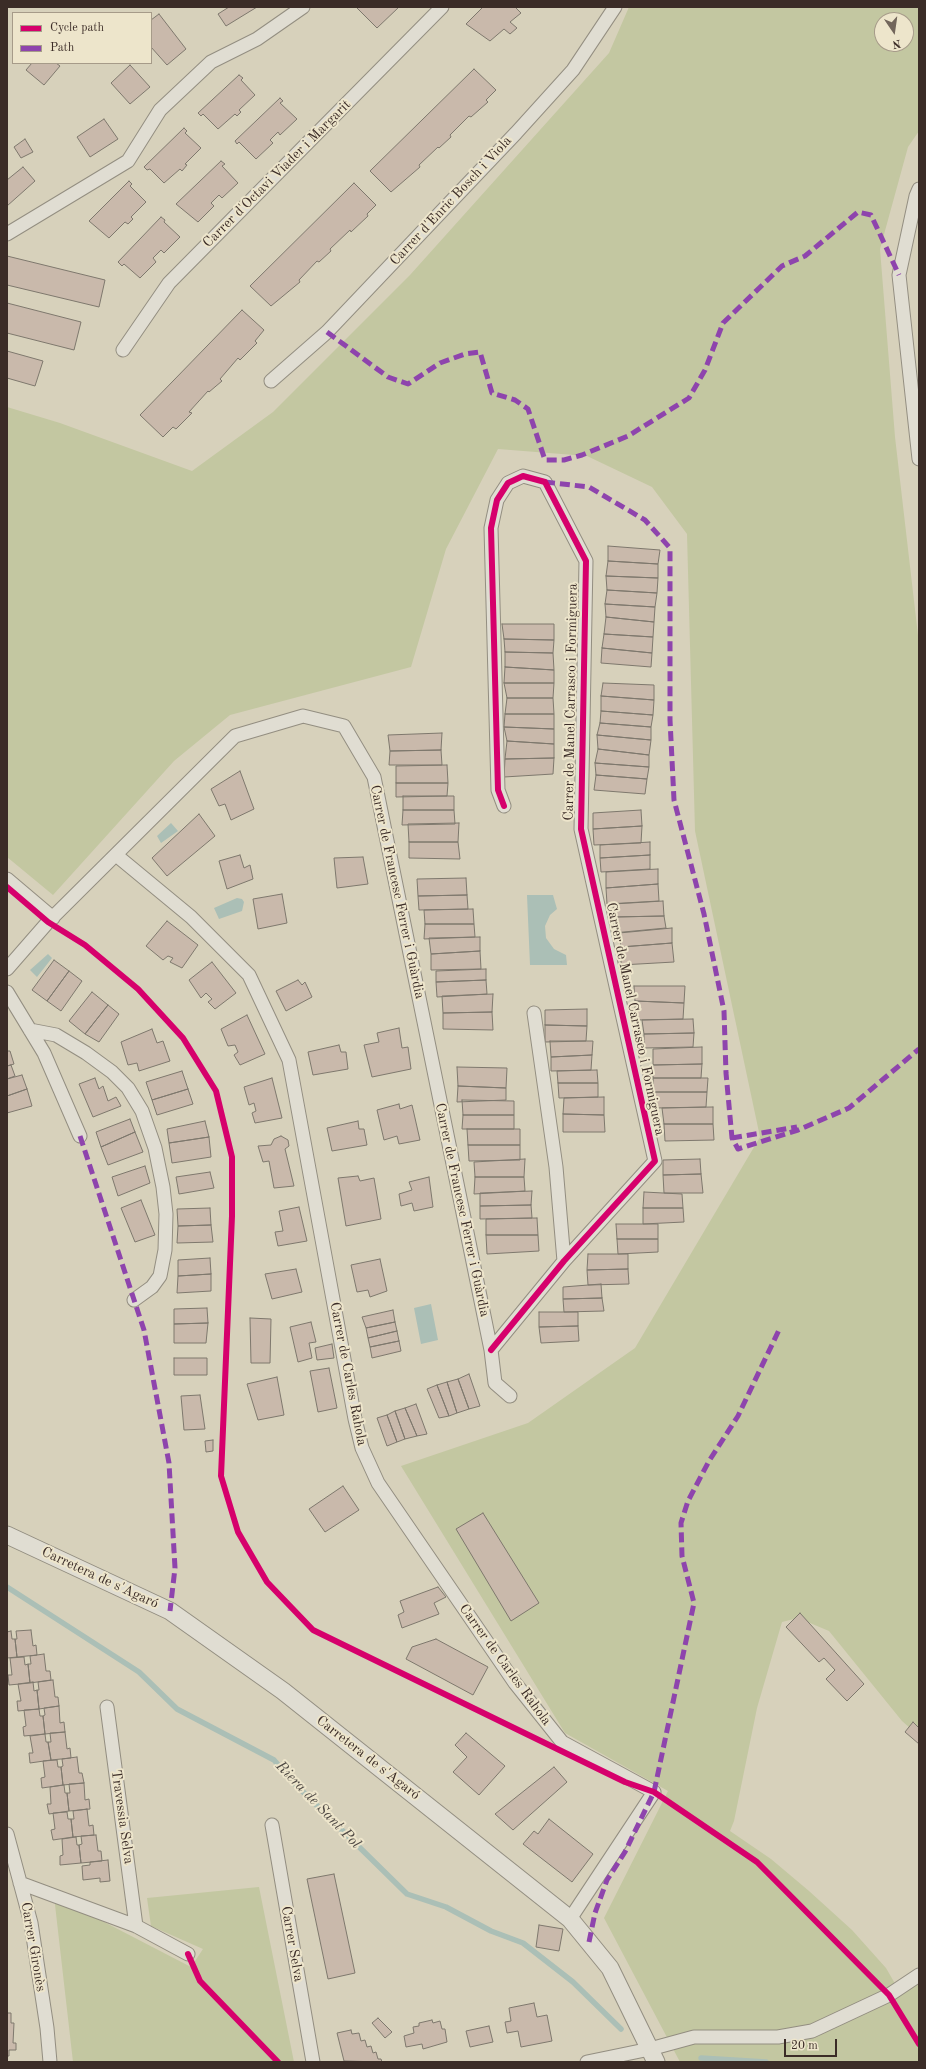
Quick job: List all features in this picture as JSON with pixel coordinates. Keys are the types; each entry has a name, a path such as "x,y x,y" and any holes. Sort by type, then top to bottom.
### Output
{"street":[{"path":"7,234 128,161 160,110 211,62 257,39 303,7"},
{"name":"Carrer d'Octavi Viader i Margarit","path":"123,350 169,283 442,7"},
{"name":"Carrer d'Enric Bosch i Viola","path":"271,381 327,332 516,133 573,70 615,7"},
{"path":"919,189 899,276 919,459"},
{"name":"Carrer de Manel Carrasco i Formiguera","path":"491,1350 564,1261 654,1161 581,829 586,561 545,482 524,476 508,483 497,500 491,528 498,790 504,806"},
{"name":"Carrer de Francesc Ferrer i Guàrdia","path":"7,970 53,918 235,736 304,716 344,726 374,777 491,1350 496,1383 510,1396"},
{"name":"Carrer de Carles Rahola","path":"116,855 191,917 249,975 289,1060 355,1419 362,1448 378,1483 515,1683 562,1742 654,1792 570,1919"},
{"path":"7,879 53,918"},
{"path":"7,992 44,1053 80,1136"},
{"path":"534,1013 556,1167 564,1261"},
{"path":"30,1030 56,1035 86,1053 112,1072 128,1088 142,1111 155,1148 163,1187 166,1214 165,1250 160,1276 152,1287 134,1300"},
{"name":"Carretera de s'Agaró","path":"7,1535 170,1610 283,1691 570,1919 610,1968 653,2056"},
{"name":"Travessia Selva","path":"107,1707 136,1926"},
{"name":"Carrer Selva","path":"272,1826 313,2062"},
{"name":"Carrer Gironès","path":"7,1834 10,1860 20,1883 31,1923 47,2028 50,2062"},
{"path":"20,1883 136,1926 188,1954"},
{"path":"587,2062 653,2056 694,2036 778,2037 812,2031 889,1995 919,1975"}],"green space":[{"path":"629,7 919,7 919,131 908,147 880,249 895,437 919,644 919,1736 902,1721 829,1631 798,1618 782,1622 757,1708 734,1821 730,1831 771,1859 852,1930 886,1968 901,1994 919,1983 919,2062 680,2062 604,1918 668,1791 565,1733 401,1466 528,1423 635,1348 760,1137 695,831 687,534 652,487 587,456 498,449 446,549 411,667 230,715 174,761 53,895 7,857 7,407 60,423 192,471 273,412 410,275 609,53"},
{"path":"259,1887 294,2062 73,2062 54,1896 191,1967 203,1949 151,1926 147,1898"}],"shaded area":[{"path":"171,823 178,831 161,843 157,836"},
{"path":"527,895 553,895 557,909 550,915 545,926 546,938 554,949 566,955 567,965 530,965"},
{"path":"237,898 242,899 244,902 242,911 219,919 214,908"},
{"path":"48,954 52,958 37,977 30,970"},
{"path":"431,1304 438,1340 421,1344 414,1308"}],"building":[{"path":"229,7 257,7 226,26 218,14"},
{"path":"356,7 399,7 377,28"},
{"path":"483,7 515,7 521,13 510,22 517,28 510,34 504,29 490,41 466,24"},
{"path":"159,14 186,49 167,65 152,48 152,19"},
{"path":"31,64 57,64 60,66 44,85 26,70"},
{"path":"130,65 150,87 130,104 111,83"},
{"path":"474,69 496,90 486,100 488,102 471,117 469,116 450,135 451,137 439,148 438,147 419,165 420,167 391,192 370,171"},
{"path":"239,75 243,78 241,80 255,95 239,110 241,112 237,116 235,114 218,129 203,114 201,116 198,113"},
{"path":"280,98 283,101 280,103 297,119 280,135 278,132 270,140 273,143 256,159 239,142 237,144 235,141"},
{"path":"104,119 118,139 90,157 77,137"},
{"path":"184,128 187,131 185,133 201,148 185,164 187,165 182,171 180,169 164,183 150,169 147,170 144,167"},
{"path":"25,139 33,152 21,158 14,147"},
{"path":"221,161 225,164 222,166 238,183 222,198 219,195 211,203 214,206 198,222 176,204"},
{"path":"23,167 35,181 7,206 7,180"},
{"path":"129,181 132,184 130,186 146,202 131,217 133,219 128,224 125,222 109,238 89,221"},
{"path":"354,183 376,205 367,214 368,216 351,232 350,230 319,262 317,261 299,280 300,282 271,306 250,286"},
{"path":"161,217 165,220 164,222 180,237 164,253 161,250 153,258 156,262 140,278 124,264 122,266 118,262"},
{"path":"7,256 105,280 99,307 7,285"},
{"path":"7,303 81,322 74,350 7,333"},
{"path":"242,310 264,330 255,341 257,343 240,360 238,358 220,379 222,381 209,392 208,391 189,412 192,413 176,429 173,427 163,437 140,415"},
{"path":"7,351 43,361 35,386 7,378"},
{"path":"608,546 660,550 658,564 608,561"},
{"path":"608,561 658,564 658,578 606,576"},
{"path":"606,576 658,578 657,593 607,590"},
{"path":"607,590 657,593 655,607 605,604"},
{"path":"605,604 655,607 654,622 606,617"},
{"path":"606,617 654,622 653,637 604,634"},
{"path":"502,624 554,624 554,640 504,639"},
{"path":"604,634 653,637 652,653 602,648"},
{"path":"504,639 554,640 553,653 505,652"},
{"path":"602,648 652,653 651,667 601,663"},
{"path":"505,652 553,653 554,670 505,667"},
{"path":"505,667 554,670 554,683 504,683"},
{"path":"504,683 554,683 553,698 507,698"},
{"path":"603,683 654,685 654,700 601,696"},
{"path":"601,696 654,700 653,715 601,711"},
{"path":"507,698 553,698 554,714 505,714"},
{"path":"601,711 653,715 651,727 600,723"},
{"path":"505,714 554,714 554,729 504,727"},
{"path":"600,723 651,727 651,740 597,735"},
{"path":"504,727 554,729 554,744 507,741"},
{"path":"442,733 441,750 390,751 388,735"},
{"path":"597,735 651,740 649,755 598,749"},
{"path":"507,741 554,744 554,758 505,759"},
{"path":"598,749 649,755 649,767 595,763"},
{"path":"441,750 442,765 389,765 390,751"},
{"path":"554,758 553,774 504,777 505,759"},
{"path":"595,763 649,767 647,779 596,775"},
{"path":"447,765 448,783 396,783 396,766"},
{"path":"240,771 254,809 231,820 225,804 219,806 211,789"},
{"path":"596,775 647,779 645,794 594,790"},
{"path":"396,783 448,783 447,796 396,797"},
{"path":"403,796 454,796 454,810 403,810"},
{"path":"403,810 454,810 455,824 402,825"},
{"path":"641,810 642,826 593,829 593,813"},
{"path":"199,814 215,836 167,876 152,858"},
{"path":"459,823 458,842 409,842 408,824"},
{"path":"642,826 641,843 594,845 593,829"},
{"path":"409,842 458,842 460,859 409,858"},
{"path":"650,842 650,855 600,858 600,845"},
{"path":"240,855 244,868 250,865 253,879 227,889 219,861"},
{"path":"650,855 650,869 601,872 600,858"},
{"path":"363,857 368,884 337,888 334,858"},
{"path":"658,869 658,884 606,888 606,872"},
{"path":"466,878 467,895 418,896 417,879"},
{"path":"658,884 659,901 607,904 606,888"},
{"path":"282,894 287,923 258,929 253,899"},
{"path":"467,895 468,909 419,910 418,896"},
{"path":"663,901 664,916 614,917 613,904"},
{"path":"473,909 474,924 425,924 424,910"},
{"path":"664,916 666,928 613,933 614,917"},
{"path":"167,921 198,945 182,968 170,962 173,958 168,956 163,960 146,946"},
{"path":"425,924 474,924 475,937 424,939"},
{"path":"672,928 672,943 621,947 619,933"},
{"path":"480,937 480,951 431,954 429,938"},
{"path":"672,943 674,962 621,965 621,947"},
{"path":"480,951 481,969 431,970 431,954"},
{"path":"54,960 69,971 47,1001 32,990"},
{"path":"212,962 236,993 215,1009 208,1002 212,999 206,993 201,998 189,980"},
{"path":"486,969 486,980 436,982 436,971"},
{"path":"69,971 82,981 61,1011 47,1001"},
{"path":"298,980 302,985 305,982 312,997 286,1011 276,991"},
{"path":"486,980 487,994 437,997 436,982"},
{"path":"634,986 685,986 684,1003 635,1001"},
{"path":"92,992 108,1005 85,1034 69,1021"},
{"path":"493,994 492,1012 443,1013 442,996"},
{"path":"635,1001 684,1003 683,1019 635,1020"},
{"path":"108,1005 119,1014 99,1042 85,1034"},
{"path":"587,1009 587,1026 545,1025 545,1010"},
{"path":"492,1012 493,1030 443,1029 443,1013"},
{"path":"247,1015 265,1054 240,1065 234,1055 238,1052 235,1045 228,1046 221,1029"},
{"path":"693,1019 694,1033 644,1034 642,1020"},
{"path":"545,1025 587,1026 586,1041 545,1042"},
{"path":"399,1028 402,1048 408,1047 411,1069 372,1077 364,1045 379,1042 377,1033"},
{"path":"152,1029 157,1043 163,1041 170,1061 139,1071 137,1063 128,1065 121,1042"},
{"path":"694,1033 693,1047 644,1048 644,1034"},
{"path":"550,1041 593,1041 592,1055 551,1057"},
{"path":"339,1045 341,1052 346,1052 348,1069 313,1075 308,1052"},
{"path":"702,1047 702,1064 653,1065 653,1049"},
{"path":"7,1051 10,1051 14,1064 7,1066"},
{"path":"592,1055 591,1070 551,1071 551,1057"},
{"path":"702,1064 701,1078 653,1078 653,1065"},
{"path":"11,1065 15,1076 7,1079 7,1066"},
{"path":"457,1067 507,1068 506,1088 458,1086"},
{"path":"597,1070 598,1083 558,1083 557,1071"},
{"path":"182,1071 188,1089 152,1100 146,1082"},
{"path":"22,1075 27,1089 7,1096 7,1079"},
{"path":"95,1078 99,1089 103,1086 108,1101 116,1097 121,1106 93,1117 79,1084"},
{"path":"272,1078 282,1118 255,1123 252,1113 256,1111 254,1103 249,1105 244,1087"},
{"path":"653,1078 708,1078 707,1092 654,1092"},
{"path":"558,1083 598,1083 598,1097 559,1098"},
{"path":"458,1086 506,1088 506,1100 457,1102"},
{"path":"27,1089 32,1106 7,1113 7,1096"},
{"path":"188,1089 193,1104 157,1115 152,1100"},
{"path":"654,1092 707,1092 706,1107 655,1108"},
{"path":"604,1097 604,1115 563,1114 564,1098"},
{"path":"462,1100 514,1101 514,1115 463,1115"},
{"path":"399,1104 400,1109 412,1105 420,1140 399,1144 397,1136 384,1140 377,1110"},
{"path":"713,1107 713,1124 664,1124 662,1108"},
{"path":"563,1114 604,1115 605,1132 563,1132"},
{"path":"463,1115 514,1115 514,1129 462,1129"},
{"path":"130,1119 135,1132 101,1147 96,1132"},
{"path":"205,1121 209,1137 169,1143 167,1129"},
{"path":"358,1121 359,1129 364,1129 367,1145 332,1151 327,1128"},
{"path":"664,1124 713,1124 714,1140 665,1141"},
{"path":"467,1129 520,1129 520,1145 468,1145"},
{"path":"135,1132 143,1152 108,1165 101,1147"},
{"path":"281,1136 288,1140 289,1146 285,1149 294,1186 274,1188 269,1161 263,1162 258,1146 271,1145 274,1139"},
{"path":"209,1137 211,1157 172,1163 169,1143"},
{"path":"468,1145 520,1145 520,1160 469,1161"},
{"path":"525,1159 524,1177 475,1177 474,1162"},
{"path":"700,1159 701,1174 663,1175 663,1160"},
{"path":"145,1166 150,1183 118,1196 112,1177"},
{"path":"210,1172 214,1188 179,1194 176,1177"},
{"path":"701,1174 703,1193 664,1193 663,1175"},
{"path":"358,1176 360,1181 374,1178 381,1219 346,1226 338,1178"},
{"path":"429,1177 433,1207 414,1211 412,1203 401,1206 399,1194 412,1190 409,1182"},
{"path":"475,1177 524,1177 525,1191 474,1194"},
{"path":"532,1191 531,1205 480,1206 480,1193"},
{"path":"644,1192 682,1194 683,1208 643,1208"},
{"path":"141,1200 155,1235 135,1242 121,1208"},
{"path":"531,1205 532,1218 480,1219 480,1206"},
{"path":"299,1207 307,1241 278,1246 275,1232 283,1231 279,1211"},
{"path":"210,1208 211,1225 178,1226 177,1209"},
{"path":"643,1208 683,1208 684,1222 643,1224"},
{"path":"537,1218 538,1235 486,1235 486,1219"},
{"path":"616,1224 658,1224 658,1239 617,1239"},
{"path":"211,1225 213,1242 177,1243 178,1226"},
{"path":"486,1235 538,1235 539,1251 487,1254"},
{"path":"617,1239 658,1239 658,1252 618,1254"},
{"path":"588,1254 628,1254 628,1269 587,1270"},
{"path":"210,1258 211,1274 178,1276 178,1260"},
{"path":"380,1259 387,1291 370,1297 368,1290 357,1292 351,1265"},
{"path":"296,1269 302,1292 272,1299 265,1274"},
{"path":"628,1269 629,1284 588,1285 587,1270"},
{"path":"211,1274 211,1291 177,1293 178,1276"},
{"path":"601,1284 602,1298 563,1299 563,1287"},
{"path":"602,1298 604,1311 564,1312 563,1299"},
{"path":"207,1308 208,1323 174,1324 174,1309"},
{"path":"393,1310 395,1322 366,1328 362,1317"},
{"path":"539,1312 578,1312 578,1326 539,1327"},
{"path":"250,1318 271,1319 270,1363 251,1363"},
{"path":"311,1322 316,1342 309,1343 312,1358 298,1362 290,1327"},
{"path":"395,1322 397,1331 368,1338 366,1328"},
{"path":"208,1323 206,1343 174,1343 174,1324"},
{"path":"578,1326 579,1341 541,1343 539,1327"},
{"path":"397,1331 399,1341 370,1347 368,1338"},
{"path":"399,1341 401,1351 372,1358 370,1347"},
{"path":"332,1344 334,1358 317,1360 315,1348"},
{"path":"174,1358 207,1358 207,1375 174,1375"},
{"path":"329,1368 337,1408 318,1412 310,1371"},
{"path":"469,1374 480,1406 469,1409 458,1379"},
{"path":"277,1377 284,1415 258,1420 247,1384"},
{"path":"458,1379 469,1409 457,1413 447,1382"},
{"path":"447,1382 457,1413 449,1416 437,1385"},
{"path":"437,1385 449,1416 439,1418 427,1389"},
{"path":"200,1395 205,1429 184,1430 181,1396"},
{"path":"416,1404 427,1434 417,1436 405,1408"},
{"path":"405,1408 417,1436 405,1439 395,1411"},
{"path":"395,1411 405,1439 397,1442 387,1415"},
{"path":"387,1415 397,1442 387,1446 377,1418"},
{"path":"213,1440 213,1451 206,1452 205,1441"},
{"path":"343,1486 359,1510 325,1532 309,1509"},
{"path":"483,1513 539,1603 511,1621 456,1529"},
{"path":"438,1587 446,1597 434,1603 439,1614 402,1628 398,1615 404,1612 400,1601"},
{"path":"800,1613 864,1684 847,1701 826,1679 835,1670 824,1658 819,1662 786,1627"},
{"path":"31,1630 33,1646 36,1645 37,1655 17,1657 15,1639 17,1639 16,1631"},
{"path":"11,1631 12,1639 15,1639 17,1657 7,1658 7,1632"},
{"path":"436,1639 488,1667 473,1695 406,1659 412,1647"},
{"path":"44,1654 46,1671 50,1671 51,1680 30,1683 28,1664 31,1664 30,1656"},
{"path":"24,1657 25,1665 28,1664 30,1683 9,1685 8,1675 12,1675 10,1658"},
{"path":"53,1680 55,1697 58,1697 59,1706 39,1709 37,1690 39,1690 38,1682"},
{"path":"33,1682 34,1691 37,1690 39,1709 18,1711 17,1701 21,1701 18,1684"},
{"path":"59,1706 60,1723 64,1722 65,1732 45,1734 43,1716 45,1715 44,1708"},
{"path":"39,1709 40,1716 43,1716 45,1734 24,1736 23,1727 26,1726 24,1710"},
{"path":"913,1722 919,1728 919,1744 905,1732"},
{"path":"65,1732 67,1749 70,1748 71,1758 51,1760 48,1742 51,1742 50,1733"},
{"path":"466,1733 505,1766 479,1795 453,1772 467,1757 455,1745"},
{"path":"45,1734 51,1760 30,1763 29,1753 33,1753 30,1736"},
{"path":"77,1757 79,1773 82,1773 84,1783 63,1785 61,1767 63,1766 62,1759"},
{"path":"57,1760 58,1767 61,1767 63,1785 42,1788 41,1778 45,1777 43,1761"},
{"path":"554,1767 567,1782 513,1830 495,1814"},
{"path":"84,1783 85,1800 89,1799 90,1809 69,1811 67,1793 70,1793 69,1784"},
{"path":"64,1785 65,1793 67,1793 69,1811 49,1814 47,1804 51,1804 50,1787"},
{"path":"87,1809 89,1826 93,1825 94,1835 73,1837 71,1819 74,1819 73,1811"},
{"path":"67,1812 68,1819 71,1819 73,1837 53,1840 51,1830 55,1829 53,1813"},
{"path":"549,1819 593,1854 572,1882 523,1844 534,1831 538,1834"},
{"path":"96,1835 98,1851 101,1851 102,1861 81,1863 79,1845 82,1844 81,1836"},
{"path":"76,1837 77,1845 79,1845 81,1863 60,1865 60,1856 63,1855 62,1839"},
{"path":"108,1860 110,1881 100,1882 100,1878 83,1880 82,1866 90,1865 90,1862"},
{"path":"334,1874 355,1973 328,1979 307,1879"},
{"path":"539,1925 563,1929 559,1951 536,1947"},
{"path":"534,2003 537,2017 547,2015 552,2041 521,2047 518,2031 507,2033 505,2022 511,2021 509,2008"},
{"path":"7,2013 11,2013 11,2023 14,2023 13,2043 16,2043 16,2050 9,2050 9,2056 7,2056"},
{"path":"378,2018 392,2032 385,2038 372,2023"},
{"path":"432,2020 433,2023 440,2021 442,2029 445,2029 447,2042 423,2049 422,2044 406,2047 404,2036 414,2033 413,2027 419,2026 419,2023"},
{"path":"489,2026 493,2042 470,2047 466,2031"},
{"path":"351,2030 352,2034 359,2033 361,2041 365,2040 367,2047 371,2046 373,2053 376,2052 378,2059 381,2059 382,2062 344,2061 337,2033"}],"waterway":[{"name":"Riera de Sant Pol","path":"7,1587 139,1672 177,1709 274,1760 293,1782 407,1894 446,1907 491,1931 523,1943 573,1982 621,2029"},
{"name":"Riera de Sant Pol","path":"701,2058 766,2062"}],"marked path":[{"path":"327,332 388,377 408,384 440,363 465,354 480,352 492,393 515,400 528,409 545,460 564,460 582,455 628,436 689,398 705,370 723,323 782,266 805,256 858,212 871,215 899,275"},
{"path":"545,482 589,487 645,520 670,548 670,720 674,800 704,914 724,1011 726,1073 732,1138 738,1149 798,1130 849,1108 919,1049"},
{"path":"732,1138 797,1127"},
{"path":"80,1136 144,1330 169,1463 175,1568 170,1611"},
{"path":"589,1942 595,1913 607,1880 625,1852 654,1792 694,1603 682,1556 681,1523 688,1501 709,1461 738,1416 779,1330"}],"cycle path":[{"path":"491,1350 564,1261 655,1161 581,829 586,561 545,482 523,476 508,483 497,500 491,528 498,790 504,806"},
{"path":"7,887 48,922 85,945 138,989 183,1038 216,1091 232,1157 232,1216 221,1476 238,1532 267,1582 313,1630 625,1782 654,1792 757,1862 889,1995 919,2044"},
{"path":"188,1954 200,1981 278,2062"}]}
